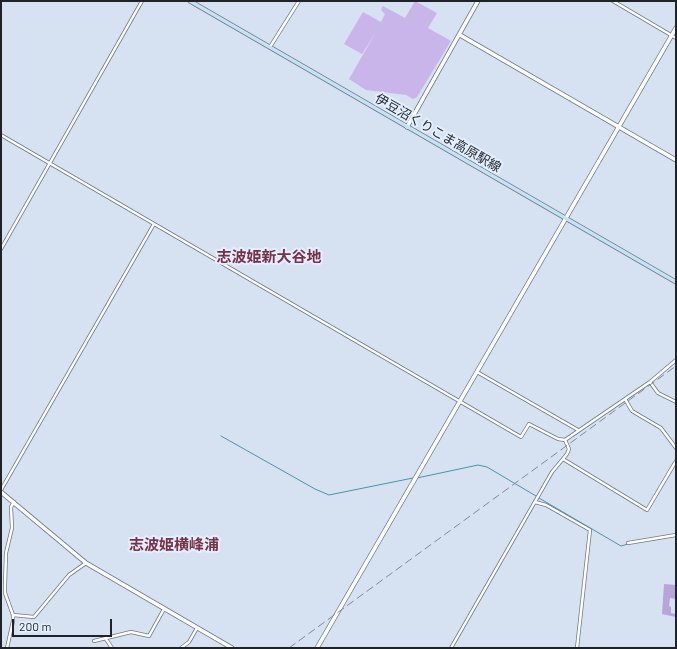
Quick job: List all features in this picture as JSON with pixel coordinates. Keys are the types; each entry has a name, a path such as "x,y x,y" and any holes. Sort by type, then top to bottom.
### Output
{"main road":[{"name":"伊豆沼くりこま高原駅線","path":"190,1 676,282"}],"street":[{"path":"1,249 142,1"},
{"path":"270,47 298,1"},
{"path":"407,127 478,1"},
{"path":"614,1 676,38"},
{"path":"316,648 676,28"},
{"path":"460,35 676,160"},
{"path":"1,136 521,437 529,424 558,439 565,440 650,382 676,360"},
{"path":"154,224 1,491 86,563 232,648"},
{"path":"476,372 579,430"},
{"path":"650,382 658,393 676,402"},
{"path":"625,399 632,411 661,428 676,448"},
{"path":"451,648 552,472 569,449 565,440"},
{"path":"563,459 647,510 676,461"},
{"path":"536,501 546,505 590,530 577,648"},
{"path":"7,648 13,615 4,586 6,553 12,528 11,507 14,502"},
{"path":"628,543 676,535"},
{"path":"13,615 34,617 69,575 86,563"},
{"path":"94,641 131,632 149,636 164,609"},
{"path":"181,648 189,642 197,628"},
{"path":"106,639 112,648"}],"shaded area":[{"path":"415,1 437,13 428,28 451,41 417,97 413,99 406,95 366,90 349,79 376,32 362,54 344,44 363,12 381,22 385,14 381,10 383,6 405,18"},
{"path":"664,584 676,585 676,599 670,598 669,606 671,607 671,613 676,614 676,617 662,614"}],"waterway":[{"path":"221,436 315,489 329,495 413,478"},
{"path":"417,478 478,465 487,467 536,496"},
{"path":"539,498 621,546 628,544"},
{"path":"653,540 676,536"}],"railway":[{"path":"289,648 676,366"}],"district":[{"name":"志波姫新大谷地","path":"269,257"},
{"name":"志波姫横峰浦","path":"174,545"}]}
